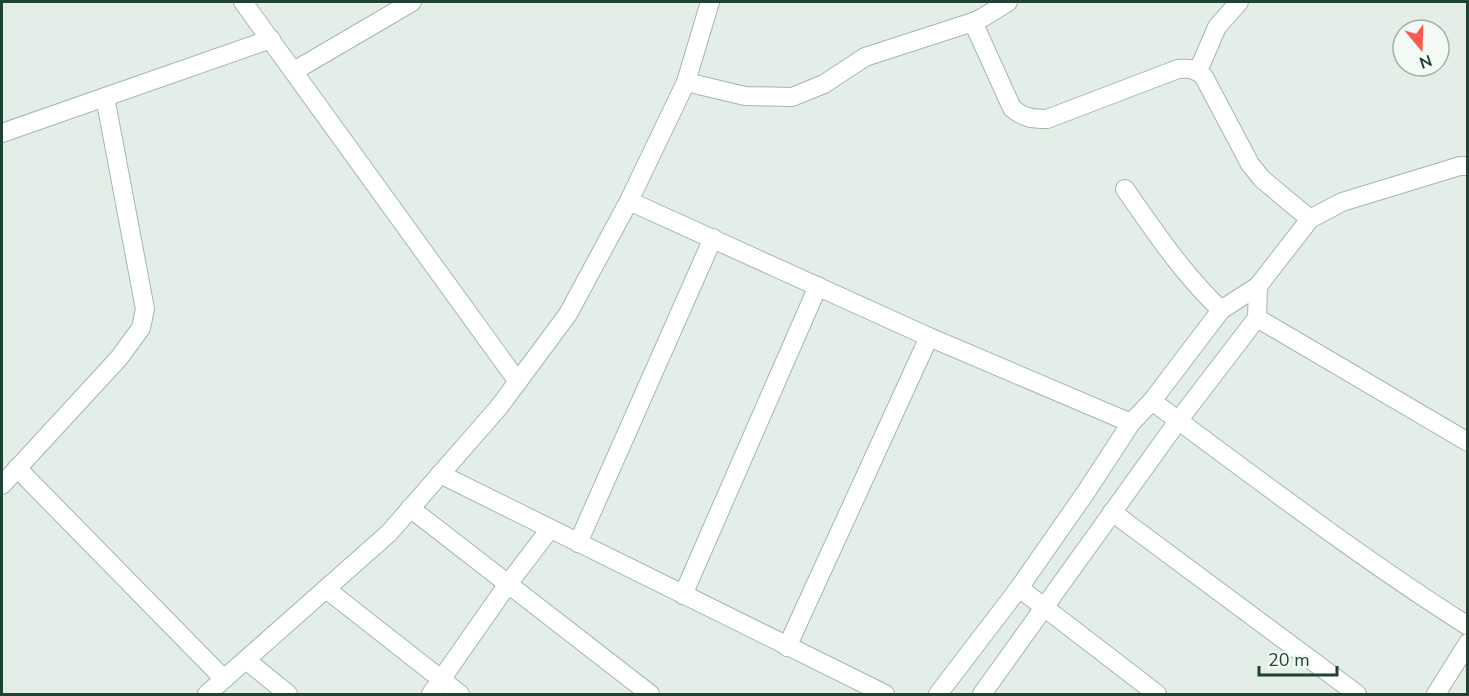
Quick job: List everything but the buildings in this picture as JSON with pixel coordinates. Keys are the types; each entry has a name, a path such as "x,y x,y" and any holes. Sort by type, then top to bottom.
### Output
{"street":[{"path":"243,2 518,382"},
{"path":"294,71 412,2"},
{"path":"207,694 388,533 499,407 568,314 629,201 686,82 710,2"},
{"path":"686,82 745,96 792,97 824,84 865,57 973,22 1008,2"},
{"path":"1198,71 1217,27 1239,2"},
{"path":"973,22 1012,108 1019,114 1032,119 1047,119 1178,69 1191,68 1198,71 1204,77 1250,164 1262,179 1310,219"},
{"path":"2,133 270,39"},
{"path":"2,485 119,358 141,328 145,309 105,97"},
{"path":"947,692 1086,492 1131,423 1152,401 1221,310 1258,286 1310,219 1342,202 1465,164"},
{"path":"1125,189 1174,260 1221,310"},
{"path":"629,201 929,337 1131,423"},
{"path":"578,543 712,238"},
{"path":"683,595 818,286"},
{"path":"982,694 1178,421 1257,318 1258,286"},
{"path":"1257,318 1467,442"},
{"path":"787,647 929,337"},
{"path":"1152,401 1329,533 1401,584 1467,626"},
{"path":"17,468 224,679"},
{"path":"440,474 885,694"},
{"path":"410,508 650,694"},
{"path":"1112,512 1357,694"},
{"path":"436,687 508,584 550,529"},
{"path":"1019,588 1157,694"},
{"path":"326,589 436,687 460,694"},
{"path":"1436,694 1467,643"},
{"path":"246,660 288,694"}]}
